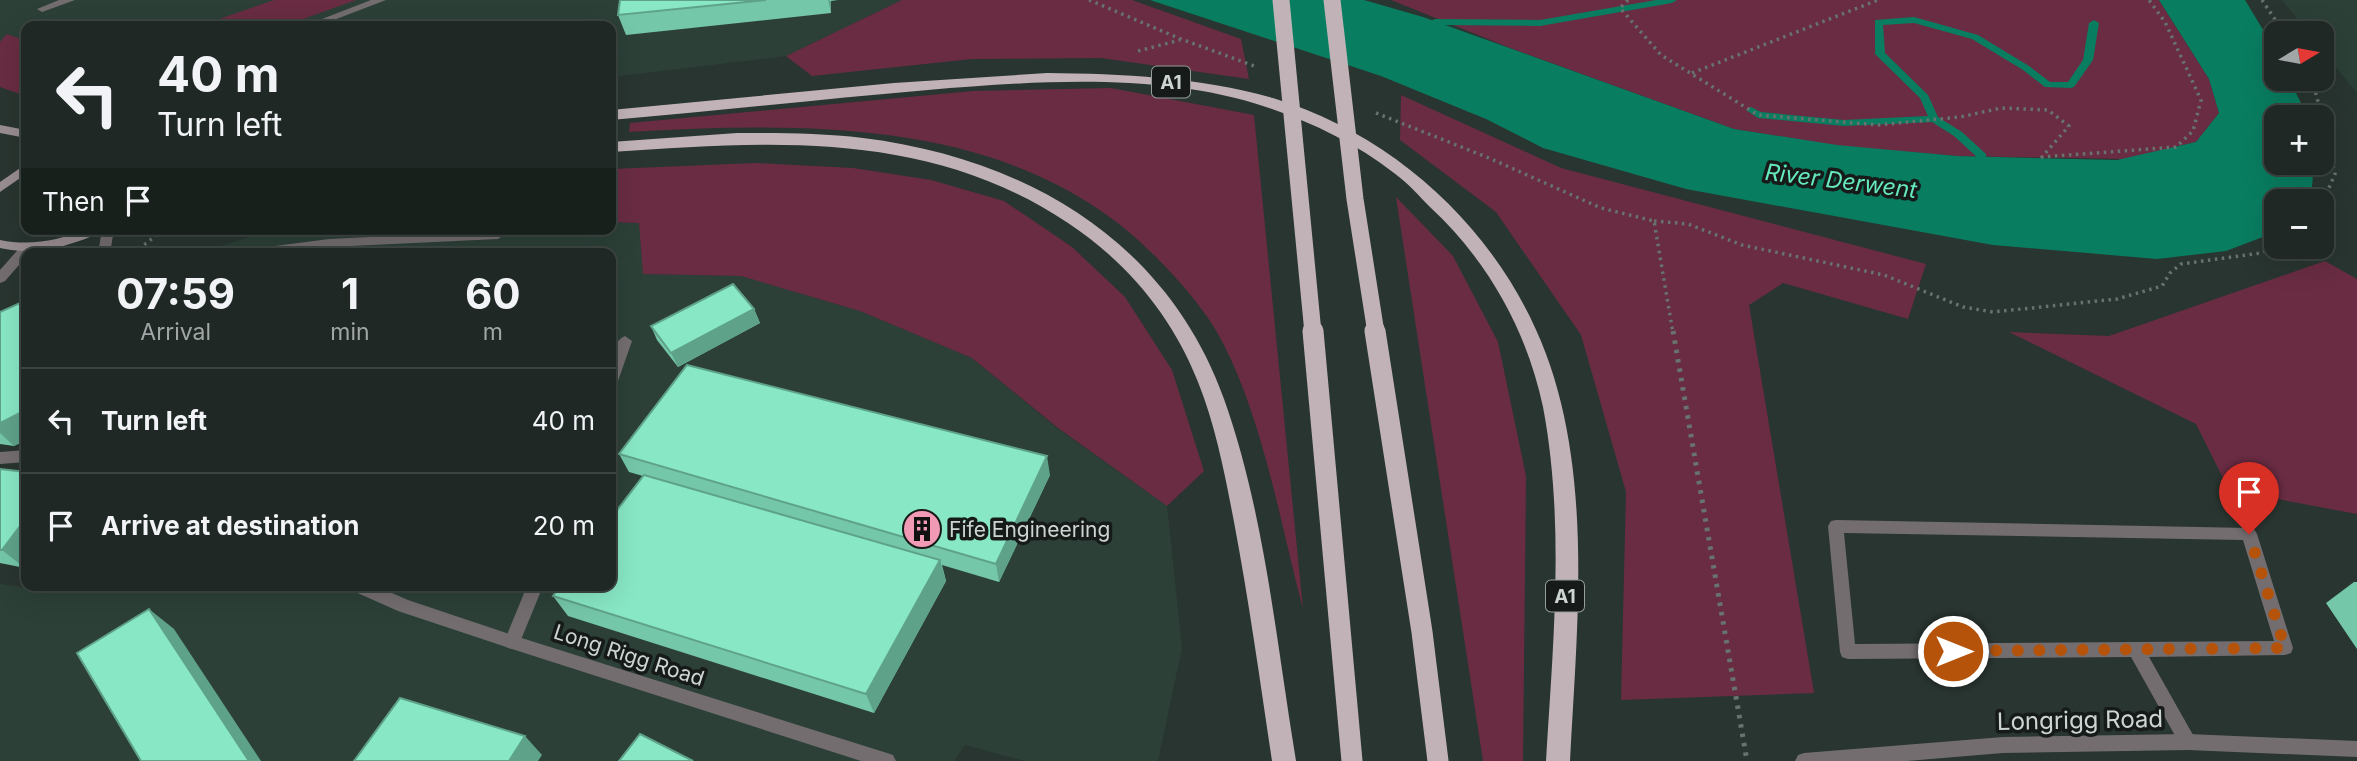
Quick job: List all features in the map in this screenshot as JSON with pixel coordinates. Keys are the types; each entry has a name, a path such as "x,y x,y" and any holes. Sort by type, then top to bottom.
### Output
{"highway":[{"path":"1281,0 1341,619 1352,761"},
{"path":"1332,0 1355,199 1422,632 1438,761"},
{"name":"A1","path":"616,115 1010,78 1082,76 1178,83 1278,106 1351,135 1380,153 1439,204 1476,244 1497,272 1528,331 1543,370 1557,432 1566,572 1558,761"},
{"path":"616,146 681,140 748,138 835,140 924,153 992,173 1060,208 1126,260 1155,289 1177,318 1210,385 1235,474 1249,542 1283,761"}],"main road":[{"path":"0,129 21,133"},
{"path":"0,188 21,172"},
{"path":"40,248 83,235"},
{"path":"0,244 29,248"}],"street":[{"path":"42,9 70,0"},
{"path":"323,21 380,0"},
{"path":"332,248 498,235"},
{"path":"0,278 21,261"},
{"path":"616,366 625,341"},
{"path":"0,458 21,456"},
{"path":"1836,526 2249,534 2285,648 2136,650 1848,652 1836,526"},
{"name":"Long Rigg Road","path":"370,591 404,606 512,642 887,761"},
{"path":"512,642 533,591"},
{"path":"2136,650 2188,742"},
{"name":"Longrigg Road","path":"1804,761 2003,745 2188,742 2357,749"}],"path":[{"path":"1628,0 1620,8 1661,55 1758,115 1878,125 1960,117 2001,108 2048,110 2069,126 2042,157 2176,147 2193,131 2201,100 2165,22 2149,0"},
{"path":"1691,74 1801,28 1878,0"},
{"path":"2262,0 2276,21"},
{"path":"2328,189 2335,174 2334,170"},
{"path":"1654,221 1688,224 1742,245 1884,275 1963,307 1993,312 2025,311 2117,299 2162,286 2170,273 2182,264 2250,255 2264,250"},
{"path":"140,248 157,235"}],"shaded area":[{"path":"0,0 902,0 786,56 616,76 616,21 21,21 21,51 0,45"},
{"path":"274,0 356,0 298,21 213,21"},
{"path":"902,0 1132,0 1241,39 1249,79 1101,58 972,59 812,76 786,56"},
{"path":"1391,0 2159,0 2209,79 2219,113 2196,142 2125,159 1957,156 1846,147 1734,129 1510,48"},
{"path":"2282,0 2357,0 2357,93 2334,65 2334,21 2299,21"},
{"path":"7,34 21,39 21,94 0,87 0,42"},
{"path":"1111,88 1254,115 1303,609 1260,438 1249,404 1222,341 1201,308 1175,277 1157,258 1102,212 1042,177 978,154 910,138 840,130 769,128 629,132 630,123 973,91"},
{"path":"1401,95 1561,168 1926,264 1908,319 1783,283 1749,305 1814,693 1621,700 1626,492 1581,335 1496,212 1400,140"},
{"path":"756,163 853,168 931,180 1004,201 1072,247 1125,297 1172,370 1204,471 1167,506 1058,428 972,358 860,311 741,276 643,274 639,223 616,222 616,169"},
{"path":"1396,197 1453,256 1498,342 1526,476 1523,761 1483,761"},
{"path":"616,222 639,223 643,274 741,276 860,311 972,358 1058,429 1167,506 1182,648 1158,761 1025,761 965,745 954,761 0,761 0,584 21,587 21,591 616,591 616,248 215,248 256,235 616,235"},
{"path":"2325,261 2357,279 2357,514 2229,490 2196,424 2009,332 2109,336"}],"water":[{"name":"River Derwent","path":"1150,0 1364,0 1423,17 1734,129 1837,145 1957,156 2117,160 2196,142 2219,113 2209,79 2159,0 2245,0 2264,31 2264,91 2295,91 2302,105 2264,105 2264,175 2313,175 2312,187 2264,189 2264,237 2226,251 2157,259 1993,245 1686,189 1543,148 1486,119 1381,76"}],"building":[{"path":"620,0 766,0 618,15"},
{"path":"733,284 754,309 671,353 651,326"},
{"path":"20,303 21,305 21,412 0,423 0,312"},
{"name":"Fife Engineering","path":"687,365 1047,456 996,564 619,454"},
{"path":"0,469 21,471 21,525 0,550"},
{"path":"644,475 940,560 866,694 553,596 556,591 616,591 616,511"},
{"path":"149,609 249,761 141,761 77,653"},
{"path":"400,698 525,736 509,761 354,761"},
{"path":"640,734 693,761 619,761"}],"waterway":[{"path":"1435,22 1540,23 1672,0"},
{"path":"1934,119 1924,97 1880,54 1878,22 1914,20 1975,37 2026,68 2048,85 2071,85 2088,60 2094,23"},
{"path":"1751,110 1758,115 1844,123 1934,119"},
{"path":"1934,119 1958,134 1982,156"}],"place":[{"name":"Fife Engineering","path":"922,529"}],"route":[{"path":"1953,651 2285,648 2249,534"}]}
